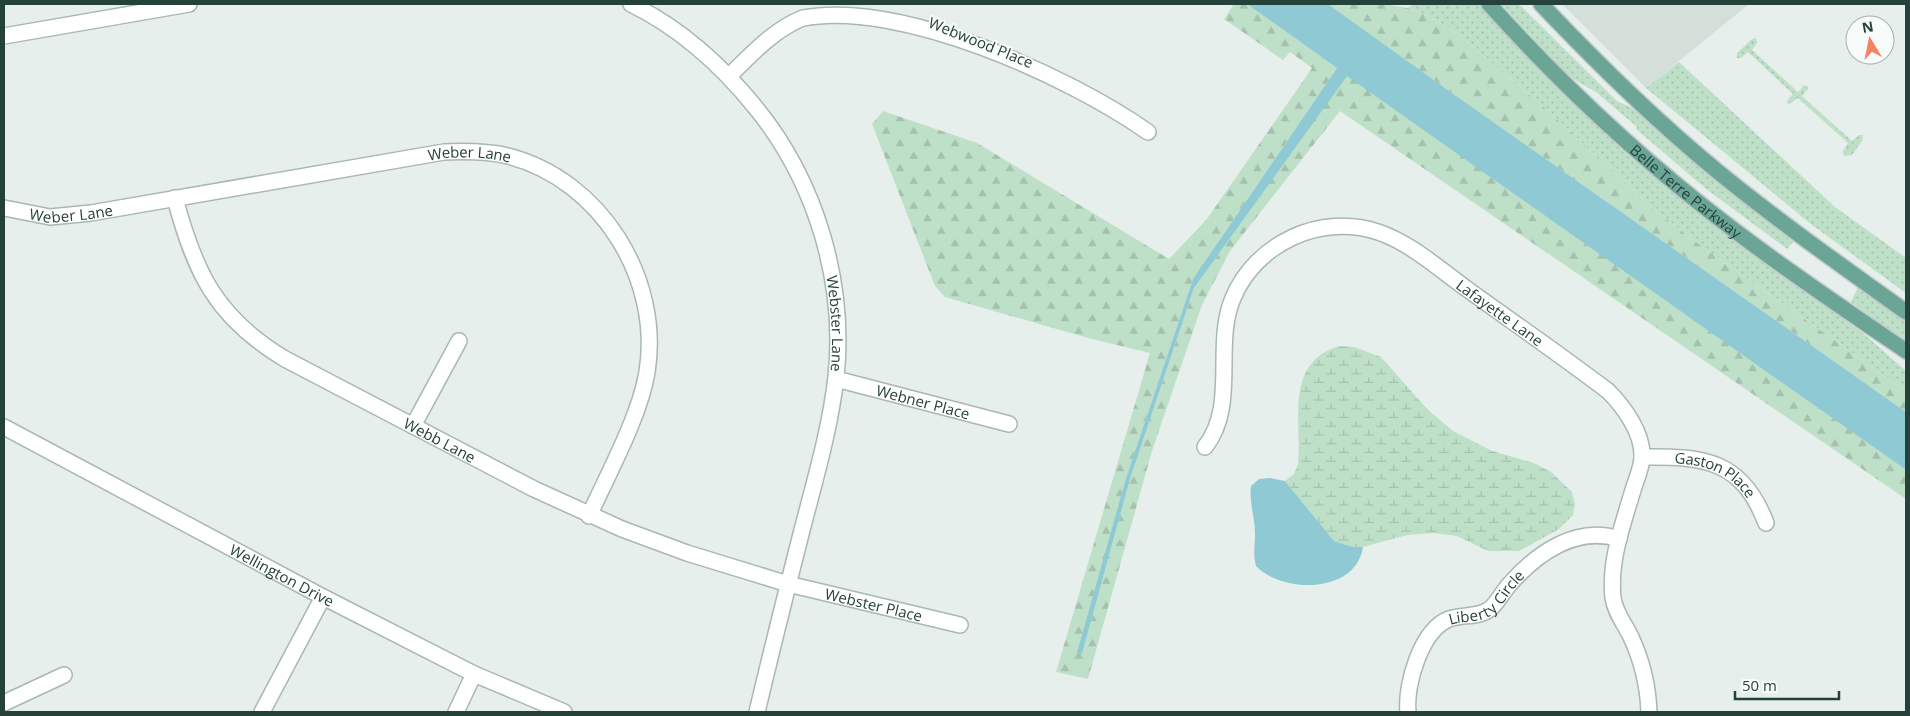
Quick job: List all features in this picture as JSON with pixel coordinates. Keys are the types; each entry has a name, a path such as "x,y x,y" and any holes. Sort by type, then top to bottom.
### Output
{"main road":[{"name":"Belle Terre Parkway","path":"1490,4 1533,52 1582,100 1691,197 1779,263 1906,351"},
{"path":"1541,4 1625,89 1716,170 1795,232 1906,312"}],"street":[{"path":"4,36 189,4"},
{"name":"Webster Lane","path":"631,4 685,38 728,76 777,135 798,173 815,210 829,262 835,300 838,343 836,379 824,442 757,712"},
{"name":"Webwood Place","path":"728,76 775,33 803,18 840,8 878,8 938,24 1010,52 1075,85 1148,132"},
{"name":"Weber Lane","path":"4,208 30,215 60,217 427,154 463,151 495,153 526,162 556,178 581,195 612,228 634,267 647,313 649,343 647,373 640,399 590,516"},
{"name":"Webb Lane","path":"175,198 188,243 200,272 219,302 241,328 285,359 590,516 687,553 788,584"},
{"name":"Lafayette Lane","path":"1205,447 1220,422 1224,330 1231,303 1239,286 1260,259 1288,239 1315,229 1350,227 1375,231 1407,245 1608,391 1627,413 1634,428 1642,457"},
{"path":"413,426 460,341"},
{"name":"Webner Place","path":"836,379 1009,424"},
{"name":"Wellington Drive","path":"4,427 474,674 564,712"},
{"path":"1642,457 1618,539 1613,572 1613,598 1619,616 1642,664 1649,712"},
{"name":"Gaston Place","path":"1642,457 1685,458 1727,470 1744,482 1750,490 1766,523"},
{"name":"Liberty Circle","path":"1408,712 1408,691 1422,648 1426,639 1439,624 1456,617 1473,616 1487,611 1527,566 1567,541 1593,534 1618,539"},
{"name":"Webster Place","path":"788,584 960,625"},
{"path":"262,712 323,596"},
{"path":"456,712 474,674"},
{"path":"4,703 64,675"}],"shaded area":[{"path":"1562,4 1749,4 1646,88"}],"green space":[{"path":"1234,4 1247,4 1337,68 1193,279 1126,478 1078,653 1082,654 1130,479 1194,288 1347,75 1906,470 1906,499 1340,111 1230,251 1202,305 1152,451 1088,679 1056,672 1150,353 1088,338 945,297 935,286 872,124 883,111 977,143 1169,259 1207,219 1312,68 1290,52 1283,60 1224,19"},
{"path":"1328,4 1382,4 1408,8 1431,17 1458,34 1547,110 1650,206 1697,243 1906,391 1906,412 1459,98"},
{"path":"1414,4 1479,4 1570,100 1623,150 1687,204 1864,334 1906,371 1906,391 1697,243 1650,206 1547,110 1458,34 1431,17 1408,8"},
{"path":"1501,4 1519,4 1617,101 1636,110 1793,242 1787,249 1705,188 1596,92 1575,80 1560,67"},
{"path":"1756,38 1757,43 1752,50 1798,92 1804,85 1807,86 1808,89 1802,96 1852,141 1859,135 1863,135 1862,141 1852,155 1844,156 1843,151 1848,143 1798,98 1788,105 1787,101 1793,94 1748,52 1741,58 1737,58 1737,53 1752,39"},
{"path":"1679,62 1835,207 1906,258 1906,293 1812,225 1646,88"},
{"path":"1858,287 1906,320 1906,343 1851,302"},
{"path":"1339,346 1354,347 1381,357 1428,410 1453,431 1492,451 1534,463 1551,472 1572,492 1575,504 1573,515 1559,529 1519,551 1488,551 1457,536 1434,533 1407,535 1363,547 1353,547 1334,541 1285,481 1294,474 1298,464 1299,395 1303,379 1310,365 1322,354"}],"water":[{"path":"1247,4 1328,4 1906,412 1906,470 1347,76 1194,288 1130,479 1082,654 1077,653 1126,478 1193,279 1337,68"},
{"path":"1270,478 1285,481 1334,541 1353,547 1363,547 1358,562 1347,574 1333,581 1317,585 1300,585 1268,575 1256,566 1251,486 1259,479"}]}
